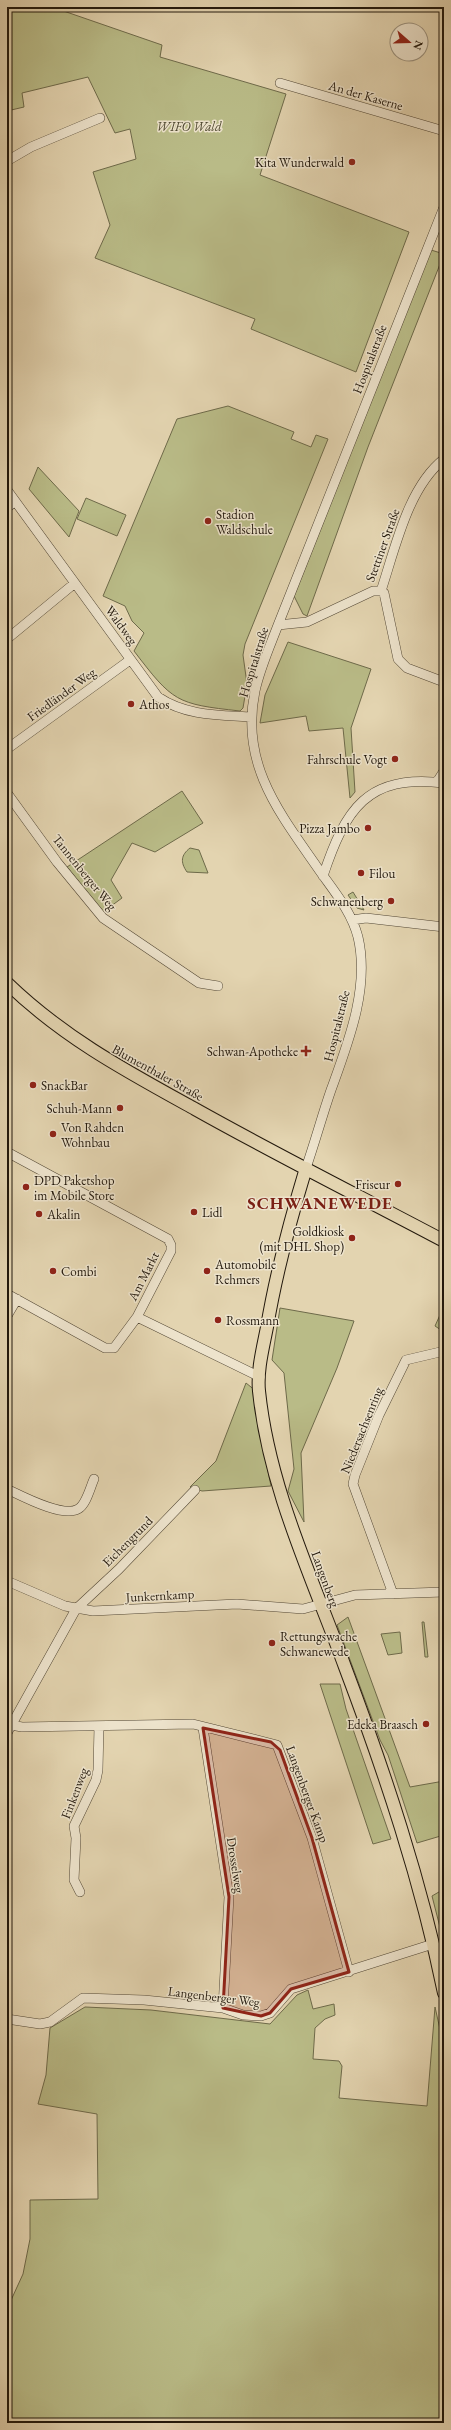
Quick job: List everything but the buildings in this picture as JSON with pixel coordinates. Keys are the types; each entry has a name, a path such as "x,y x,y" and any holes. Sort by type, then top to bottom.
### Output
{"main road":[{"name":"Blumenthaler Straße","path":"7,983 48,1021 93,1051 239,1134 444,1242"},
{"name":"Langenberg","path":"306,1168 279,1263 261,1356 259,1390 270,1452 283,1502 383,1773 401,1828 444,1993"}],"street":[{"name":"An der Kaserne","path":"280,83 444,131"},
{"path":"7,161 31,147 100,118"},
{"name":"Hospitalstraße","path":"306,1168 346,1048 356,1011 360,980 360,955 352,920 292,831 262,780 252,743 251,717 255,690 278,625 444,207"},
{"name":"Stettiner Straße","path":"278,625 306,622 373,591 381,591 416,492 431,471 444,459"},
{"name":"Waldweg","path":"7,490 158,697 170,706 200,713 251,717"},
{"path":"7,508 15,502"},
{"path":"7,640 75,583"},
{"path":"381,591 384,593 398,659 407,668 444,682"},
{"name":"Friedländer Weg","path":"7,749 130,660"},
{"path":"323,876 344,824 361,801 376,791 391,785 418,781 440,782 444,771"},
{"name":"Tannenberger Weg","path":"7,794 57,862 103,918 199,983 218,986"},
{"path":"352,920 366,918 442,927"},
{"name":"Am Markt","path":"7,1152 168,1239 171,1245 171,1250 137,1317 119,1344 114,1348 105,1348 7,1294"},
{"path":"7,1316 16,1299"},
{"name":"Am Markt","path":"137,1317 260,1377"},
{"name":"Niedersachsenring","path":"393,1594 353,1484 355,1475 379,1416 406,1360 440,1352 444,1354"},
{"path":"7,1489 52,1508 72,1511 82,1506 94,1479"},
{"name":"Eichengrund","path":"9,1729 76,1609 119,1569 195,1490"},
{"name":"Junkernkamp","path":"7,1581 76,1609 142,1609 237,1604 292,1609 320,1605 355,1595 444,1592"},
{"name":"Langenberger Kamp","path":"9,1729 22,1727 193,1724 203,1728 271,1742 280,1750 312,1838 350,1972"},
{"name":"Finkenweg","path":"80,1892 74,1880 76,1838 74,1826 96,1780 98,1770 99,1726"},
{"name":"Drosselweg","path":"203,1728 228,1897 223,2008"},
{"name":"Langenberger Weg","path":"7,2018 40,2024 50,2022 83,1998 130,2000 223,2008 243,2015 261,2016 270,2013 291,1989 350,1972 432,1944"}],"highlighted area":[{"path":"203,1728 271,1742 280,1750 312,1838 349,1972 291,1989 270,2013 261,2016 223,2008 229,1897"}],"green space":[{"name":"WIFO Wald","path":"7,7 52,7 162,45 160,57 286,94 260,175 409,232 356,372 251,329 255,319 95,258 110,225 93,172 136,159 130,129 115,133 88,77 22,93 24,107 7,111"},
{"path":"431,250 444,254 368,447 307,616 303,614 294,596"},
{"name":"Stadion Waldschule","path":"228,406 294,432 291,439 311,447 316,435 328,439 245,644 243,655 247,684 243,708 240,711 202,706 178,698 168,691 134,651 144,633 132,621 125,606 103,596 177,419"},
{"path":"38,467 79,511 69,537 29,489"},
{"path":"86,498 126,515 117,536 77,519"},
{"path":"288,642 371,669 351,728 355,792 350,798 343,728 309,731 306,716 260,723 265,695"},
{"path":"182,791 203,823 155,852 132,843 111,880 122,898 103,912 67,867"},
{"path":"190,848 199,850 208,873 187,872 183,865 182,859"},
{"path":"353,892 364,910 357,908 348,895"},
{"path":"444,1306 444,1332 435,1326"},
{"path":"280,1308 354,1321 337,1368 301,1453 304,1522 288,1491 294,1469 284,1373 272,1360"},
{"path":"246,1383 256,1391 255,1408 271,1486 202,1491 190,1487 216,1461"},
{"path":"348,1617 410,1787 444,1781 444,1835 417,1843 388,1755 380,1740 337,1625"},
{"path":"422,1622 424,1622 428,1657 425,1657"},
{"path":"400,1632 402,1653 388,1655 381,1634"},
{"path":"320,1684 340,1684 346,1709 391,1839 373,1844"},
{"path":"444,1889 444,1943 432,1896"},
{"path":"308,1990 313,2009 334,2004 335,2015 325,2019 315,2028 313,2059 339,2061 342,2066 339,2098 427,2106 435,2007 444,2047 444,2423 7,2423 7,2309 23,2274 30,2239 30,2200 98,2199 97,2114 38,2104 46,2075 50,2028 85,2007 151,2010 270,2024 297,1995"}],"place":[{"name":"Kita Wunderwald","path":"352,162"},
{"name":"Stadion Waldschule","path":"208,521"},
{"name":"Athos","path":"131,704"},
{"name":"Fahrschule Vogt","path":"395,759"},
{"name":"Pizza Jambo","path":"368,828"},
{"name":"Filou","path":"361,873"},
{"name":"Schwanenberg","path":"391,901"},
{"name":"Schwan-Apotheke","path":"306,1051"},
{"name":"SnackBar","path":"33,1085"},
{"name":"Schuh-Mann","path":"120,1108"},
{"name":"Von Rahden Wohnbau","path":"53,1134"},
{"name":"Friseur","path":"398,1184"},
{"name":"DPD Paketshop im Mobile Store","path":"26,1187"},
{"name":"Lidl","path":"194,1212"},
{"name":"Akalin","path":"39,1214"},
{"name":"Goldkiosk (mit DHL Shop)","path":"352,1238"},
{"name":"Combi","path":"53,1271"},
{"name":"Automobile Rehmers","path":"207,1271"},
{"name":"Rossmann","path":"218,1320"},
{"name":"Rettungswache Schwanewede","path":"272,1643"},
{"name":"Edeka Braasch","path":"426,1724"}],"district":[{"name":"SCHWANEWEDE","path":"320,1203"}]}
